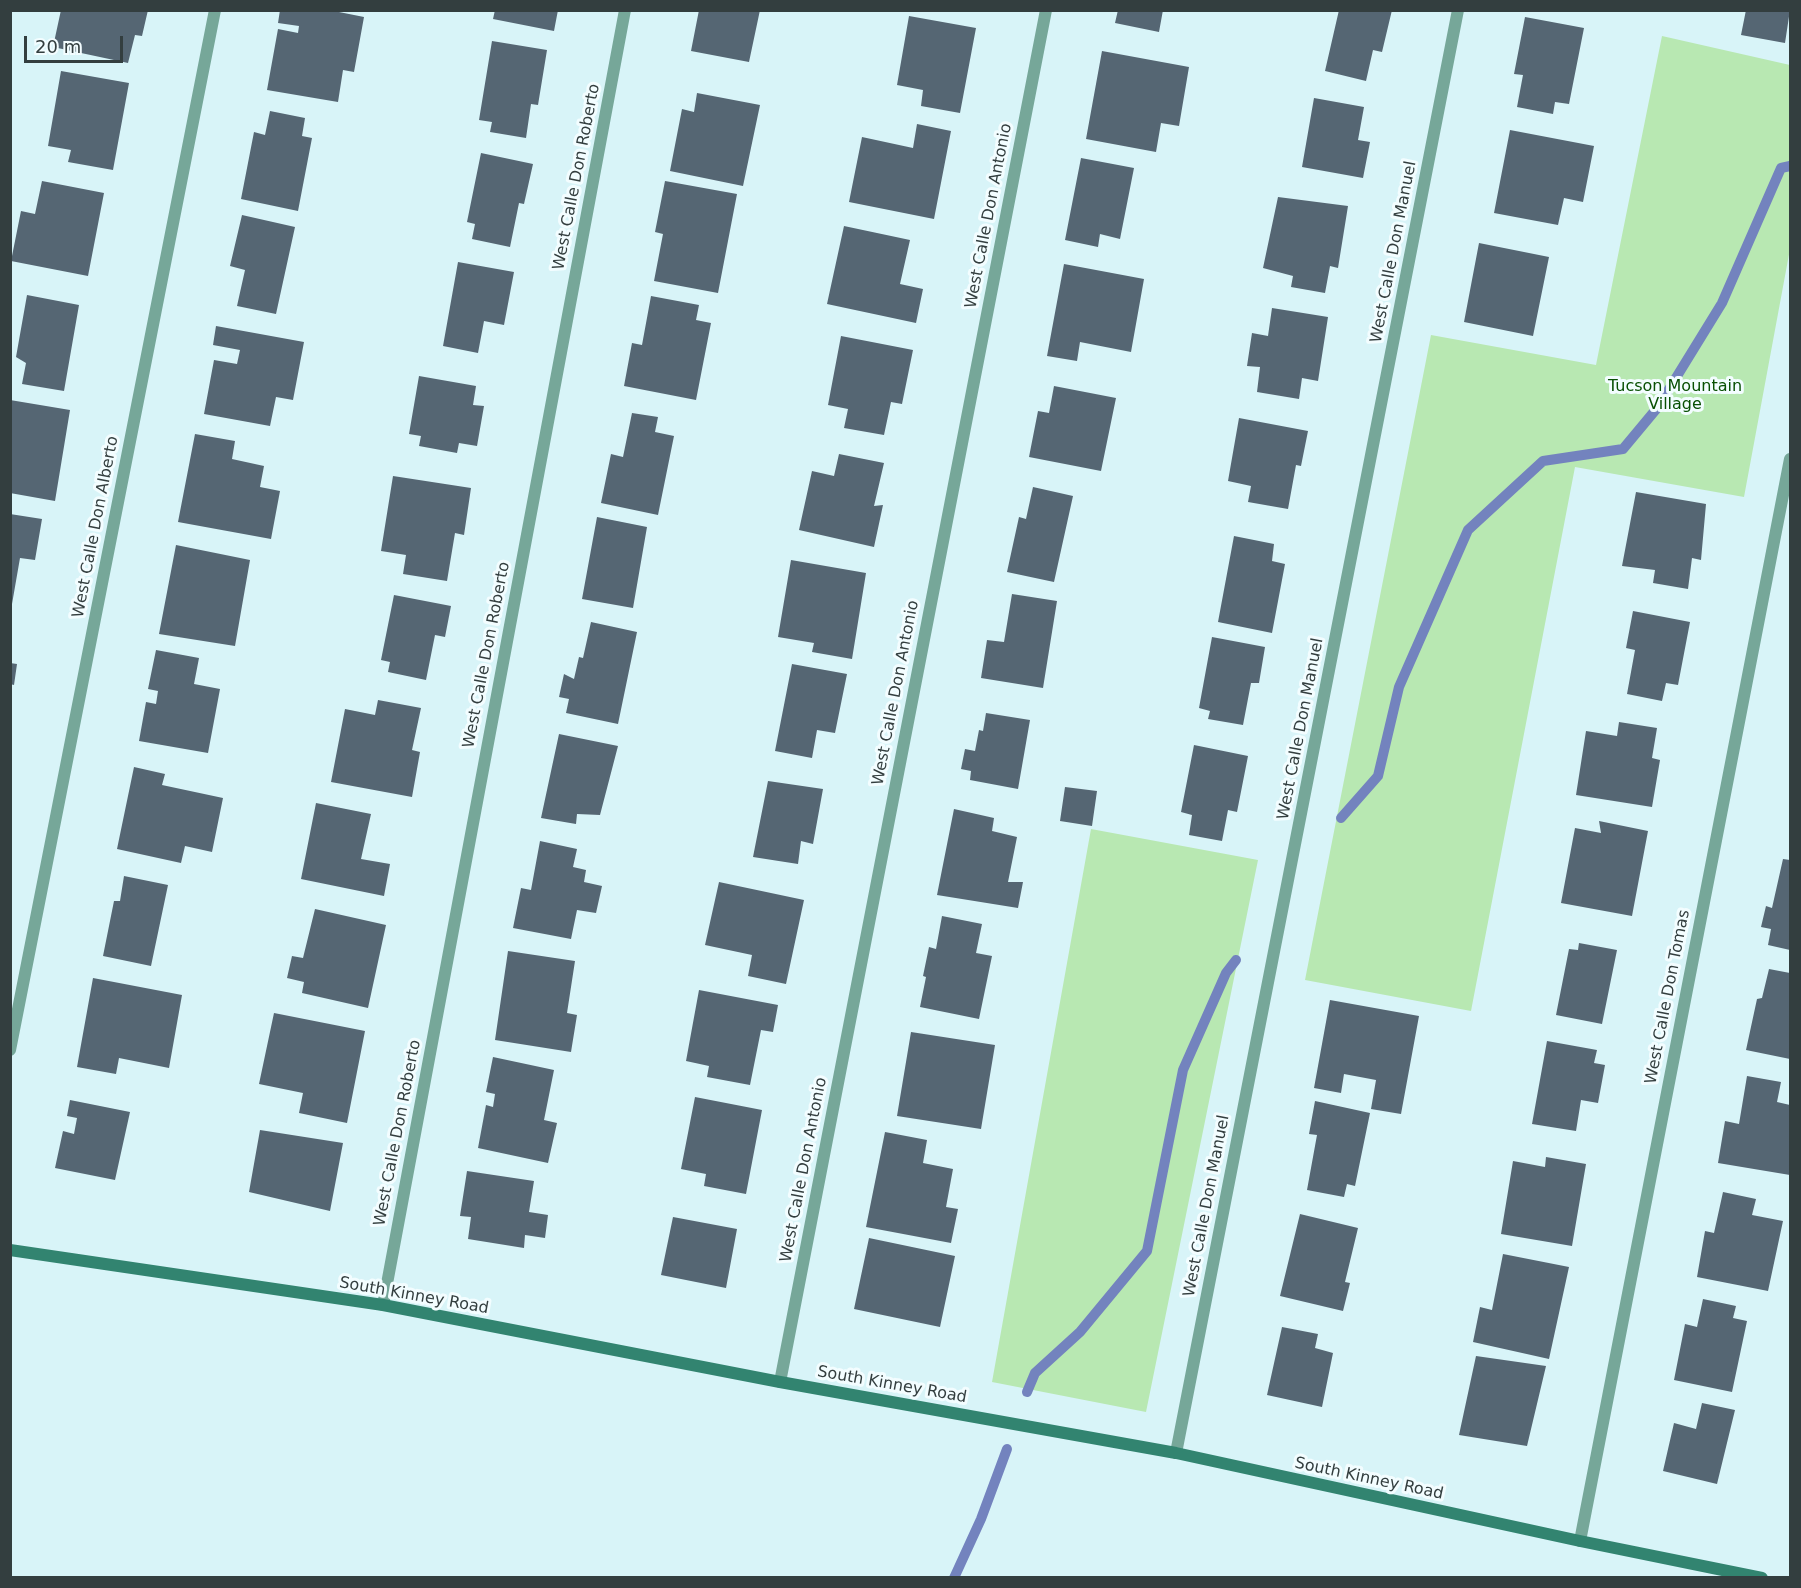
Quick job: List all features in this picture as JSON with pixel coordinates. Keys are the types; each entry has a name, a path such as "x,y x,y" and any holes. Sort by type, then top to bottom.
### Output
{"main road":[{"name":"South Kinney Road","path":"10,1250 383,1305 780,1382 1176,1453 1762,1578"}],"street":[{"name":"West Calle Don Alberto","path":"10,1050 215,10"},
{"name":"West Calle Don Roberto","path":"383,1305 625,10"},
{"name":"West Calle Don Antonio","path":"780,1382 1046,10"},
{"name":"West Calle Don Manuel","path":"1176,1453 1458,10"},
{"name":"West Calle Don Tomas","path":"1580,1541 1791,459"}],"green space":[{"name":"Tucson Mountain Village","path":"1662,36 1790,65 1790,249 1744,497 1575,467 1471,1011 1305,980 1431,335 1596,365"},
{"path":"1091,829 1258,860 1146,1412 992,1382"}],"building":[{"path":"61,10 148,10 142,36 135,35 128,63 53,47"},
{"path":"280,10 329,10 364,17 354,72 343,70 338,102 267,90 278,29 298,33 299,26 278,23"},
{"path":"495,10 558,10 554,31 493,19"},
{"path":"699,10 760,10 749,62 691,51"},
{"path":"1118,10 1163,10 1159,32 1115,23"},
{"path":"1339,10 1392,10 1382,52 1373,50 1366,81 1325,71"},
{"path":"1746,10 1790,10 1785,43 1741,35"},
{"path":"909,16 976,28 960,113 921,106 923,90 897,85"},
{"path":"1525,17 1584,28 1569,104 1555,102 1553,114 1517,107 1523,75 1514,74"},
{"path":"492,41 547,50 538,105 531,104 526,138 490,132 492,122 479,120"},
{"path":"1102,51 1189,67 1179,126 1161,123 1156,152 1086,139"},
{"path":"61,71 129,83 113,170 68,162 71,150 48,146"},
{"path":"697,93 760,105 743,186 670,171 682,109 694,112"},
{"path":"1314,98 1364,107 1358,140 1370,142 1363,178 1302,167"},
{"path":"270,111 305,118 302,136 312,138 298,211 241,199 254,132 265,135"},
{"path":"917,124 951,131 934,219 849,202 862,137 913,148"},
{"path":"1510,130 1594,146 1583,202 1564,198 1558,225 1494,213"},
{"path":"481,153 533,164 524,204 519,203 510,247 472,239 475,224 467,222"},
{"path":"1081,158 1134,168 1120,239 1100,234 1098,247 1065,240"},
{"path":"42,181 104,193 88,276 11,261 21,211 35,214"},
{"path":"665,181 737,194 718,293 654,281 663,234 655,232"},
{"path":"1278,197 1348,206 1338,268 1330,266 1325,293 1291,287 1293,276 1263,268"},
{"path":"242,215 295,227 276,314 237,306 245,270 230,266"},
{"path":"844,226 910,240 900,284 923,289 916,323 827,304"},
{"path":"1479,243 1549,257 1533,336 1464,322"},
{"path":"458,262 514,272 504,325 484,321 478,353 443,346"},
{"path":"1064,264 1144,279 1131,352 1080,342 1077,361 1047,356"},
{"path":"27,295 79,305 64,391 22,384 26,363 16,357"},
{"path":"651,296 699,305 696,320 711,323 696,400 624,386 632,343 642,345"},
{"path":"1272,308 1328,317 1318,381 1302,378 1299,399 1257,392 1260,367 1247,366 1252,333 1268,336"},
{"path":"216,326 304,342 293,400 276,397 270,426 204,414 214,360 237,364 240,350 213,345"},
{"path":"841,336 913,350 902,404 891,402 884,435 844,428 848,409 828,405"},
{"path":"419,376 476,386 473,405 484,406 477,446 459,443 457,453 419,446 421,436 409,434"},
{"path":"1054,386 1116,398 1101,471 1029,457 1038,411 1049,413"},
{"path":"10,400 70,410 55,501 10,493"},
{"path":"632,413 658,417 655,432 674,436 658,515 601,503 611,454 623,457"},
{"path":"1239,418 1308,431 1301,466 1296,465 1288,509 1248,502 1251,486 1228,481"},
{"path":"195,434 235,441 232,459 264,466 260,487 280,491 271,539 178,522"},
{"path":"839,454 884,463 874,506 883,505 874,547 799,530 812,471 834,476"},
{"path":"393,476 471,488 464,535 455,533 447,581 403,574 406,555 381,551"},
{"path":"1033,487 1073,496 1054,582 1007,572 1019,517 1026,519"},
{"path":"1636,492 1706,504 1701,560 1692,558 1688,589 1653,583 1655,570 1622,566"},
{"path":"10,514 42,519 35,560 20,558 12,604"},
{"path":"597,517 647,527 633,608 582,599"},
{"path":"1234,536 1274,544 1272,561 1285,564 1272,633 1218,622"},
{"path":"176,545 250,560 235,646 159,634"},
{"path":"791,560 866,573 852,659 812,652 814,643 778,637"},
{"path":"1012,594 1057,601 1043,688 981,678 987,640 1004,642"},
{"path":"394,595 451,606 445,637 435,635 426,680 388,672 390,662 381,660"},
{"path":"1633,611 1690,622 1678,685 1666,683 1662,701 1627,694 1635,650 1626,648"},
{"path":"591,622 637,632 618,724 566,713 569,699 559,697 564,674 574,679 579,657 583,658"},
{"path":"1212,637 1265,647 1259,683 1251,683 1243,725 1208,719 1210,711 1199,708"},
{"path":"156,650 199,658 194,684 220,689 208,753 139,741 146,702 156,704 158,691 148,689"},
{"path":"10,663 17,664 14,685 10,684"},
{"path":"792,664 847,674 835,733 817,730 812,758 775,751"},
{"path":"378,700 421,708 412,750 420,752 412,797 331,782 345,709 375,715"},
{"path":"986,713 1030,720 1018,789 970,780 971,771 961,769 965,749 975,751 979,730 983,731"},
{"path":"1619,722 1657,728 1652,758 1660,760 1652,807 1576,795 1586,731 1617,736"},
{"path":"559,734 618,746 600,815 577,814 576,824 541,818"},
{"path":"1194,745 1248,756 1237,812 1228,810 1222,841 1189,835 1192,815 1181,812"},
{"path":"134,767 165,774 162,785 223,798 212,852 185,846 181,863 117,849"},
{"path":"768,781 823,789 813,844 801,841 798,864 753,857"},
{"path":"1065,787 1097,791 1092,826 1060,821"},
{"path":"316,803 371,814 361,859 390,864 384,896 301,879"},
{"path":"954,809 994,818 992,831 1017,837 1008,882 1023,882 1018,908 937,895"},
{"path":"1599,821 1648,831 1632,916 1561,903 1575,828 1601,833"},
{"path":"540,841 577,849 573,867 586,870 584,882 602,886 596,913 577,910 571,939 513,928 521,888 531,890"},
{"path":"1783,859 1790,860 1790,950 1768,945 1771,929 1761,927 1766,906 1772,908"},
{"path":"124,876 168,885 151,966 103,956 114,901 120,901"},
{"path":"719,882 804,900 786,984 748,976 752,955 705,945"},
{"path":"315,909 386,925 368,1008 302,993 304,982 287,978 292,956 303,958"},
{"path":"942,916 982,924 976,953 992,956 979,1019 920,1007 929,947 936,949"},
{"path":"1579,943 1617,950 1602,1024 1556,1015 1569,949 1578,950"},
{"path":"508,951 575,961 567,1013 577,1015 571,1052 495,1040"},
{"path":"1769,969 1790,973 1790,1059 1746,1050 1757,999 1762,998"},
{"path":"93,978 182,995 169,1068 119,1058 116,1074 77,1067"},
{"path":"699,990 778,1005 773,1032 761,1030 750,1085 707,1077 709,1066 686,1061"},
{"path":"1330,1000 1419,1016 1401,1114 1371,1109 1376,1080 1344,1074 1341,1093 1314,1088"},
{"path":"274,1013 365,1031 347,1123 299,1113 303,1093 259,1084"},
{"path":"911,1032 995,1045 981,1129 897,1116"},
{"path":"1547,1041 1597,1050 1594,1063 1605,1065 1598,1103 1581,1100 1576,1131 1532,1124"},
{"path":"493,1057 554,1070 544,1120 557,1123 548,1163 478,1148 486,1105 493,1107 495,1094 486,1092"},
{"path":"1747,1076 1781,1082 1777,1102 1790,1105 1790,1175 1718,1163 1725,1121 1739,1124"},
{"path":"695,1097 762,1110 746,1194 704,1186 706,1174 681,1169"},
{"path":"70,1100 130,1112 115,1180 55,1168 63,1131 74,1134 77,1118 67,1116"},
{"path":"1315,1101 1370,1113 1355,1186 1347,1184 1344,1197 1307,1190 1317,1135 1309,1134"},
{"path":"260,1130 343,1143 330,1211 249,1192"},
{"path":"885,1132 927,1140 923,1163 953,1169 946,1207 958,1209 951,1243 866,1227"},
{"path":"1546,1157 1586,1164 1572,1246 1501,1234 1513,1161 1545,1167"},
{"path":"467,1171 534,1181 529,1212 548,1215 545,1238 525,1235 524,1248 468,1239 471,1217 460,1216"},
{"path":"1723,1192 1756,1199 1752,1215 1783,1221 1768,1291 1697,1277 1705,1231 1714,1233"},
{"path":"1300,1214 1358,1228 1345,1282 1350,1283 1343,1311 1280,1296"},
{"path":"673,1217 737,1229 726,1288 661,1275"},
{"path":"869,1238 955,1256 940,1327 854,1309"},
{"path":"1503,1254 1569,1267 1549,1359 1473,1342 1480,1307 1492,1310"},
{"path":"1703,1299 1736,1306 1733,1318 1747,1321 1732,1392 1674,1380 1685,1324 1697,1327"},
{"path":"1282,1327 1318,1334 1315,1348 1333,1353 1322,1407 1267,1395"},
{"path":"1476,1356 1546,1366 1527,1446 1459,1435"},
{"path":"1702,1403 1735,1410 1717,1484 1663,1471 1674,1423 1696,1429"}],"waterway":[{"path":"1341,818 1378,776 1399,687 1468,530 1543,461 1623,449 1658,407 1722,303 1781,168 1790,166"},
{"path":"1027,1392 1035,1373 1080,1332 1147,1251 1183,1070 1226,973 1236,960"},
{"path":"954,1578 981,1519 1007,1449"}]}
